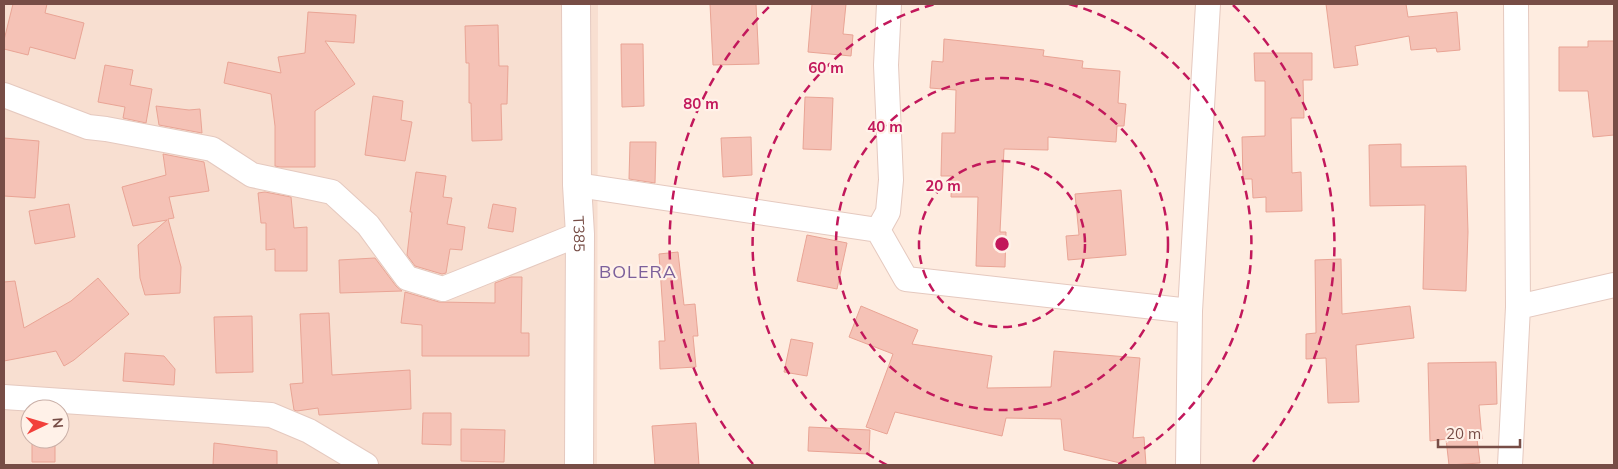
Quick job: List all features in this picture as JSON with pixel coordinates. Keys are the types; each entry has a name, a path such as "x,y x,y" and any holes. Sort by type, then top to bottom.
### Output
{"street":[{"name":"T385","path":"576,4 577,185 580,234 579,465"},
{"path":"878,230 888,212 891,180 886,65 889,4"},
{"path":"1188,465 1190,311 1208,4"},
{"path":"1510,465 1518,307 1516,4"},
{"path":"4,95 88,127 212,149 252,175 332,192 368,225 406,278 443,289 580,234"},
{"path":"577,185 878,230"},
{"path":"878,230 906,279 1190,311"},
{"path":"1518,307 1614,285"},
{"path":"4,397 271,415 309,431 366,465"}],"shaded area":[{"path":"4,4 598,4 597,465 4,465"}],"building":[{"path":"13,4 47,4 45,13 84,23 75,59 30,47 28,55 4,49 4,40"},
{"path":"710,4 756,4 759,64 713,65"},
{"path":"812,4 846,4 843,34 853,35 851,56 808,52"},
{"path":"1326,4 1406,4 1408,17 1457,12 1460,50 1437,52 1436,48 1411,50 1409,36 1355,46 1358,65 1334,68"},
{"path":"308,12 356,15 354,43 325,41 355,84 315,111 315,167 280,167 275,166 275,126 271,94 224,83 228,62 281,73 278,57 305,53"},
{"path":"498,25 499,66 508,66 507,104 501,104 502,140 472,141 471,103 469,103 469,63 466,63 465,26"},
{"path":"944,39 1044,50 1043,56 1083,61 1082,68 1120,71 1118,103 1126,104 1124,126 1117,126 1116,142 1048,137 1048,150 1004,149 1000,232 1006,232 1005,267 976,266 978,197 951,197 952,176 941,176 942,133 955,133 956,90 930,88 932,61 943,62"},
{"path":"1588,41 1614,41 1614,135 1593,137 1588,91 1559,91 1559,47 1588,47"},
{"path":"621,44 643,44 644,106 622,107"},
{"path":"1254,53 1312,53 1312,80 1303,80 1304,118 1291,118 1292,173 1301,172 1302,211 1266,212 1266,197 1253,198 1252,179 1243,179 1242,137 1265,136 1265,81 1255,81"},
{"path":"105,65 133,70 130,85 152,89 146,123 123,118 125,107 98,102"},
{"path":"373,96 403,101 401,120 412,122 405,161 365,155"},
{"path":"805,97 833,98 831,150 803,149"},
{"path":"156,106 189,110 200,109 202,133 159,125"},
{"path":"751,137 752,175 723,177 721,138"},
{"path":"4,138 39,141 35,198 4,196"},
{"path":"630,142 656,142 655,183 629,179"},
{"path":"1401,144 1401,167 1466,166 1468,232 1466,291 1423,289 1425,205 1370,206 1369,145"},
{"path":"163,154 204,162 209,191 169,197 174,218 168,219 181,267 180,293 145,295 140,278 138,245 167,220 133,226 122,187 166,175"},
{"path":"416,172 446,176 443,197 452,198 447,224 465,227 462,250 450,249 446,273 442,274 415,266 407,255 412,212 410,212"},
{"path":"1121,190 1126,255 1068,260 1066,236 1079,235 1075,194"},
{"path":"265,192 291,197 294,228 307,227 307,271 275,271 275,249 266,250 266,223 261,223 258,193"},
{"path":"69,204 75,237 35,244 29,211"},
{"path":"493,204 516,208 513,232 488,228"},
{"path":"807,235 847,243 837,289 797,281"},
{"path":"678,252 684,305 695,304 698,336 693,336 696,367 660,369 659,341 665,341 659,254"},
{"path":"375,258 402,291 340,293 339,260"},
{"path":"1341,259 1342,314 1410,306 1414,338 1356,345 1359,402 1328,403 1326,358 1306,359 1306,334 1316,333 1315,260"},
{"path":"511,277 522,277 521,333 529,333 529,356 422,356 422,325 401,323 405,292 439,302 495,303 495,283"},
{"path":"98,278 129,314 74,360 64,366 56,351 4,361 4,282 15,281 24,328 71,301"},
{"path":"861,306 918,330 912,344 992,356 987,388 1051,387 1054,351 1140,358 1133,438 1144,437 1146,465 1129,465 1064,450 1061,419 1006,418 1002,436 895,412 887,434 866,427 893,354 849,337"},
{"path":"329,313 332,375 410,370 411,409 319,415 318,408 294,410 290,384 303,383 300,314"},
{"path":"252,316 253,372 216,373 214,317"},
{"path":"791,339 813,343 807,376 784,372"},
{"path":"125,353 164,356 175,369 174,385 123,381"},
{"path":"1496,362 1497,404 1479,405 1482,439 1477,439 1480,463 1449,465 1446,439 1430,441 1428,363"},
{"path":"423,413 451,413 451,445 422,444"},
{"path":"696,423 699,465 655,465 652,426"},
{"path":"809,427 870,430 869,454 808,451"},
{"path":"461,429 505,430 504,462 461,461"},
{"path":"214,443 277,451 277,465 213,465"},
{"path":"32,449 55,449 55,462 32,462"}],"district":[{"name":"BOLERA","path":"638,271"}]}
